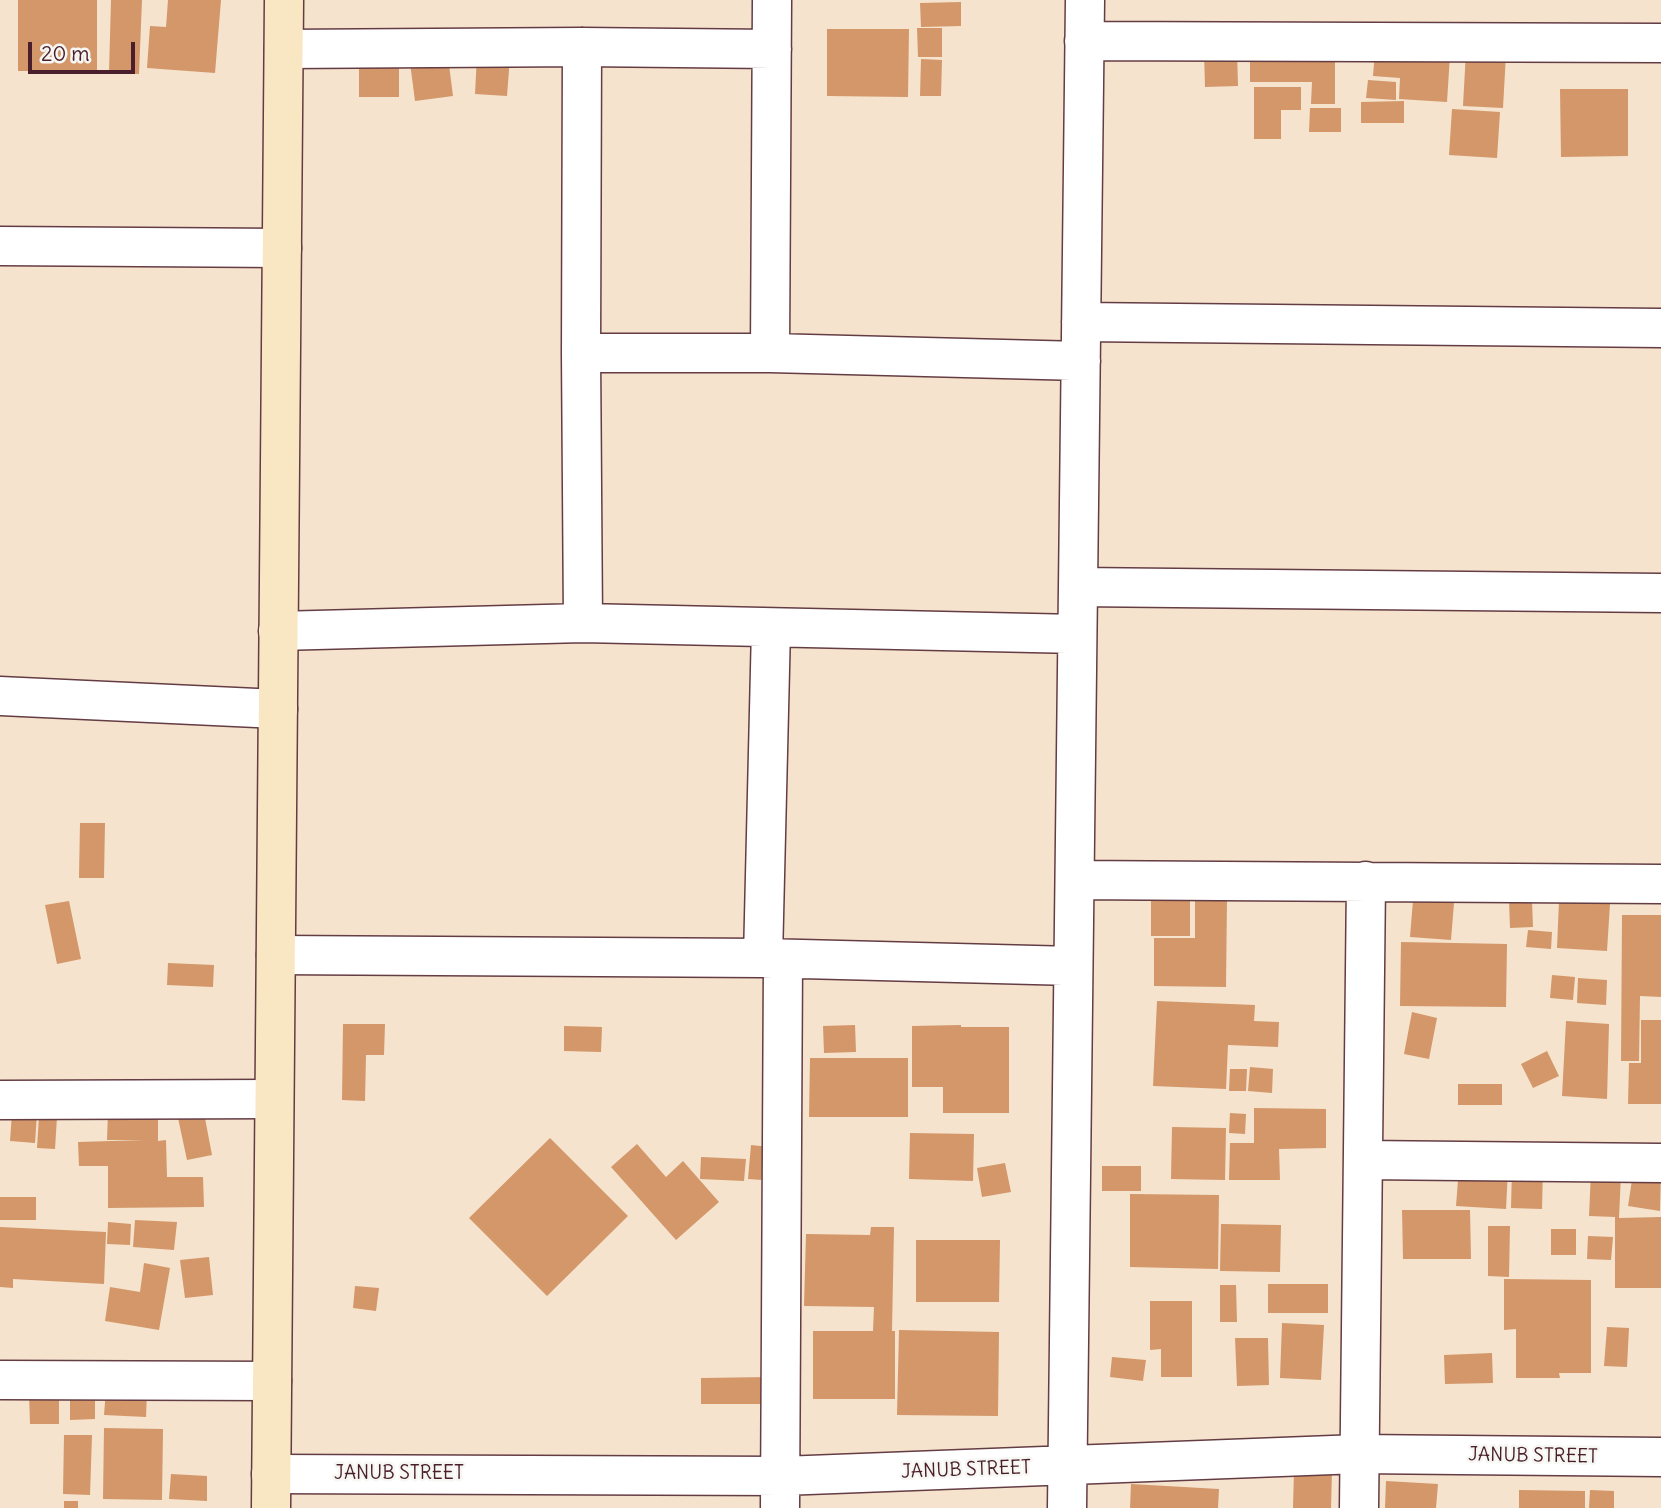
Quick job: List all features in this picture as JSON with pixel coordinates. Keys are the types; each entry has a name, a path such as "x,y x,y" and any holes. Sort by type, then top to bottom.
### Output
{"street":[{"path":"271,1491 284,0"},
{"path":"770,353 772,0"},
{"path":"1067,1508 1085,0"},
{"path":"1084,41 1661,43"},
{"path":"582,47 583,623"},
{"path":"284,49 772,49"},
{"path":"0,246 282,248"},
{"path":"1081,322 1661,328"},
{"path":"581,353 770,353 1081,361"},
{"path":"1078,586 1661,593"},
{"path":"278,631 583,623 1077,634"},
{"path":"771,628 781,1492"},
{"path":"0,696 278,709"},
{"path":"1074,880 1661,884"},
{"path":"1359,1508 1366,881"},
{"path":"276,955 773,958 1073,966"},
{"path":"0,1100 274,1099"},
{"path":"1363,1160 1661,1163"},
{"path":"0,1380 272,1381"},
{"name":"JANUB STREET","path":"271,1491 781,1492 1067,1466 1359,1454 1661,1457"}],"building":[{"path":"18,0 97,0 97,71 18,71"},
{"path":"111,0 142,0 139,74 109,73"},
{"path":"168,0 221,0 215,73 147,68 150,26 166,27"},
{"path":"961,2 961,26 921,27 920,3"},
{"path":"917,28 942,28 942,57 918,57"},
{"path":"827,29 909,29 908,97 827,96"},
{"path":"447,49 453,96 415,101 409,55"},
{"path":"1237,50 1238,86 1205,87 1204,51"},
{"path":"1375,51 1450,55 1447,102 1399,99 1400,78 1373,76"},
{"path":"1466,51 1506,54 1503,108 1463,106"},
{"path":"1250,52 1335,52 1335,104 1311,104 1312,82 1250,82"},
{"path":"359,55 399,56 399,97 359,97"},
{"path":"477,55 510,57 507,96 475,94"},
{"path":"921,59 942,60 941,96 920,96"},
{"path":"1368,80 1396,82 1396,100 1366,98"},
{"path":"1254,87 1301,87 1301,110 1281,110 1281,139 1254,139"},
{"path":"1560,89 1628,89 1628,156 1561,157"},
{"path":"1404,101 1404,123 1361,123 1361,102"},
{"path":"1310,108 1341,108 1341,132 1309,132"},
{"path":"1452,109 1500,112 1497,158 1449,155"},
{"path":"80,823 105,823 104,878 79,878"},
{"path":"1227,898 1226,987 1154,986 1154,938 1195,938 1195,899"},
{"path":"1151,899 1190,899 1190,936 1151,936"},
{"path":"1413,900 1454,903 1451,940 1410,937"},
{"path":"1509,900 1532,900 1533,927 1510,928"},
{"path":"69,901 81,959 57,964 45,905"},
{"path":"1559,901 1610,904 1607,951 1557,948"},
{"path":"1622,915 1661,915 1661,997 1640,996 1639,1061 1621,1061"},
{"path":"1528,930 1552,932 1551,949 1526,947"},
{"path":"1401,942 1507,944 1506,1007 1400,1006"},
{"path":"168,963 214,965 213,987 167,985"},
{"path":"1552,975 1575,977 1573,1000 1550,998"},
{"path":"1578,978 1607,980 1606,1005 1577,1003"},
{"path":"1157,1001 1255,1005 1254,1021 1279,1022 1278,1047 1228,1045 1226,1089 1153,1086"},
{"path":"1412,1012 1437,1018 1429,1059 1404,1054"},
{"path":"1641,1020 1661,1020 1661,1104 1628,1104 1629,1063 1641,1063"},
{"path":"1566,1021 1609,1024 1607,1099 1562,1096"},
{"path":"343,1024 385,1024 384,1055 366,1055 365,1101 342,1100"},
{"path":"855,1025 856,1052 824,1053 823,1026"},
{"path":"564,1026 602,1027 601,1052 564,1051"},
{"path":"912,1026 1009,1027 1009,1113 943,1113 943,1087 912,1087"},
{"path":"1547,1051 1559,1076 1533,1088 1521,1064"},
{"path":"810,1058 908,1058 908,1117 809,1117"},
{"path":"1250,1067 1273,1069 1272,1093 1248,1091"},
{"path":"1230,1069 1247,1069 1246,1091 1229,1091"},
{"path":"1458,1084 1502,1084 1502,1105 1458,1105"},
{"path":"1254,1108 1326,1109 1326,1148 1279,1149 1280,1180 1229,1180 1230,1143 1254,1143"},
{"path":"108,1112 158,1112 158,1141 166,1140 167,1177 203,1177 204,1207 108,1208 108,1166 79,1166 78,1142 145,1140 107,1140"},
{"path":"12,1113 37,1114 35,1143 10,1141"},
{"path":"204,1113 212,1155 187,1160 178,1118"},
{"path":"1230,1113 1246,1114 1245,1134 1229,1133"},
{"path":"39,1116 57,1117 55,1149 37,1148"},
{"path":"1172,1127 1226,1128 1225,1180 1171,1179"},
{"path":"910,1133 974,1134 973,1181 909,1179"},
{"path":"550,1138 628,1216 547,1296 469,1218"},
{"path":"637,1144 666,1177 683,1161 719,1202 676,1240 611,1167"},
{"path":"751,1145 779,1148 777,1181 748,1179"},
{"path":"701,1157 746,1159 744,1181 700,1179"},
{"path":"1005,1163 1011,1192 982,1197 977,1168"},
{"path":"1102,1166 1141,1166 1141,1191 1102,1191"},
{"path":"1459,1167 1508,1170 1506,1209 1456,1206"},
{"path":"1512,1167 1543,1167 1542,1209 1511,1208"},
{"path":"1634,1167 1661,1171 1660,1211 1628,1206"},
{"path":"1591,1172 1621,1174 1619,1218 1661,1217 1661,1288 1615,1288 1615,1217 1589,1216"},
{"path":"1130,1194 1219,1195 1218,1269 1130,1267"},
{"path":"0,1197 36,1197 36,1220 0,1220"},
{"path":"1402,1210 1470,1210 1471,1259 1403,1259"},
{"path":"135,1220 177,1222 174,1250 133,1247"},
{"path":"108,1222 131,1224 130,1245 107,1244"},
{"path":"1221,1224 1281,1225 1280,1272 1220,1271"},
{"path":"1488,1226 1510,1226 1509,1277 1488,1276"},
{"path":"0,1227 106,1232 104,1284 13,1279 13,1288 0,1287"},
{"path":"871,1227 894,1227 892,1331 895,1331 895,1399 813,1399 813,1331 873,1331 874,1307 804,1306 806,1234 870,1235"},
{"path":"1551,1229 1576,1229 1576,1255 1551,1255"},
{"path":"1588,1236 1613,1237 1611,1260 1587,1259"},
{"path":"916,1240 1000,1240 999,1302 916,1302"},
{"path":"209,1257 213,1295 185,1298 180,1260"},
{"path":"144,1263 170,1268 159,1330 105,1321 110,1287 140,1292"},
{"path":"1504,1279 1591,1280 1591,1373 1559,1373 1560,1378 1516,1378 1516,1329 1504,1330"},
{"path":"1268,1284 1328,1284 1328,1313 1268,1313"},
{"path":"1220,1285 1236,1285 1237,1322 1220,1322"},
{"path":"355,1286 379,1288 376,1311 353,1308"},
{"path":"1150,1301 1192,1301 1192,1377 1161,1377 1161,1349 1150,1350"},
{"path":"1282,1323 1324,1325 1321,1380 1280,1378"},
{"path":"1607,1327 1629,1328 1627,1367 1604,1366"},
{"path":"899,1330 999,1332 998,1416 897,1415"},
{"path":"1235,1338 1268,1338 1269,1385 1237,1386"},
{"path":"1492,1353 1493,1383 1445,1384 1444,1355"},
{"path":"1112,1357 1146,1360 1143,1381 1110,1377"},
{"path":"770,1377 771,1404 701,1404 701,1378"},
{"path":"106,1389 147,1391 146,1417 104,1415"},
{"path":"29,1393 59,1393 59,1424 30,1424"},
{"path":"70,1393 95,1393 95,1419 70,1420"},
{"path":"104,1428 163,1429 162,1500 103,1499"},
{"path":"64,1435 92,1435 90,1495 63,1494"},
{"path":"1294,1470 1332,1471 1331,1508 1293,1508"},
{"path":"171,1474 207,1476 207,1501 169,1499"},
{"path":"1386,1481 1438,1484 1436,1508 1385,1508"},
{"path":"1131,1484 1219,1489 1218,1508 1130,1508"},
{"path":"1519,1490 1585,1491 1585,1508 1519,1508"},
{"path":"1590,1490 1614,1491 1614,1508 1589,1508"},
{"path":"64,1501 78,1501 78,1508 64,1508"}]}
